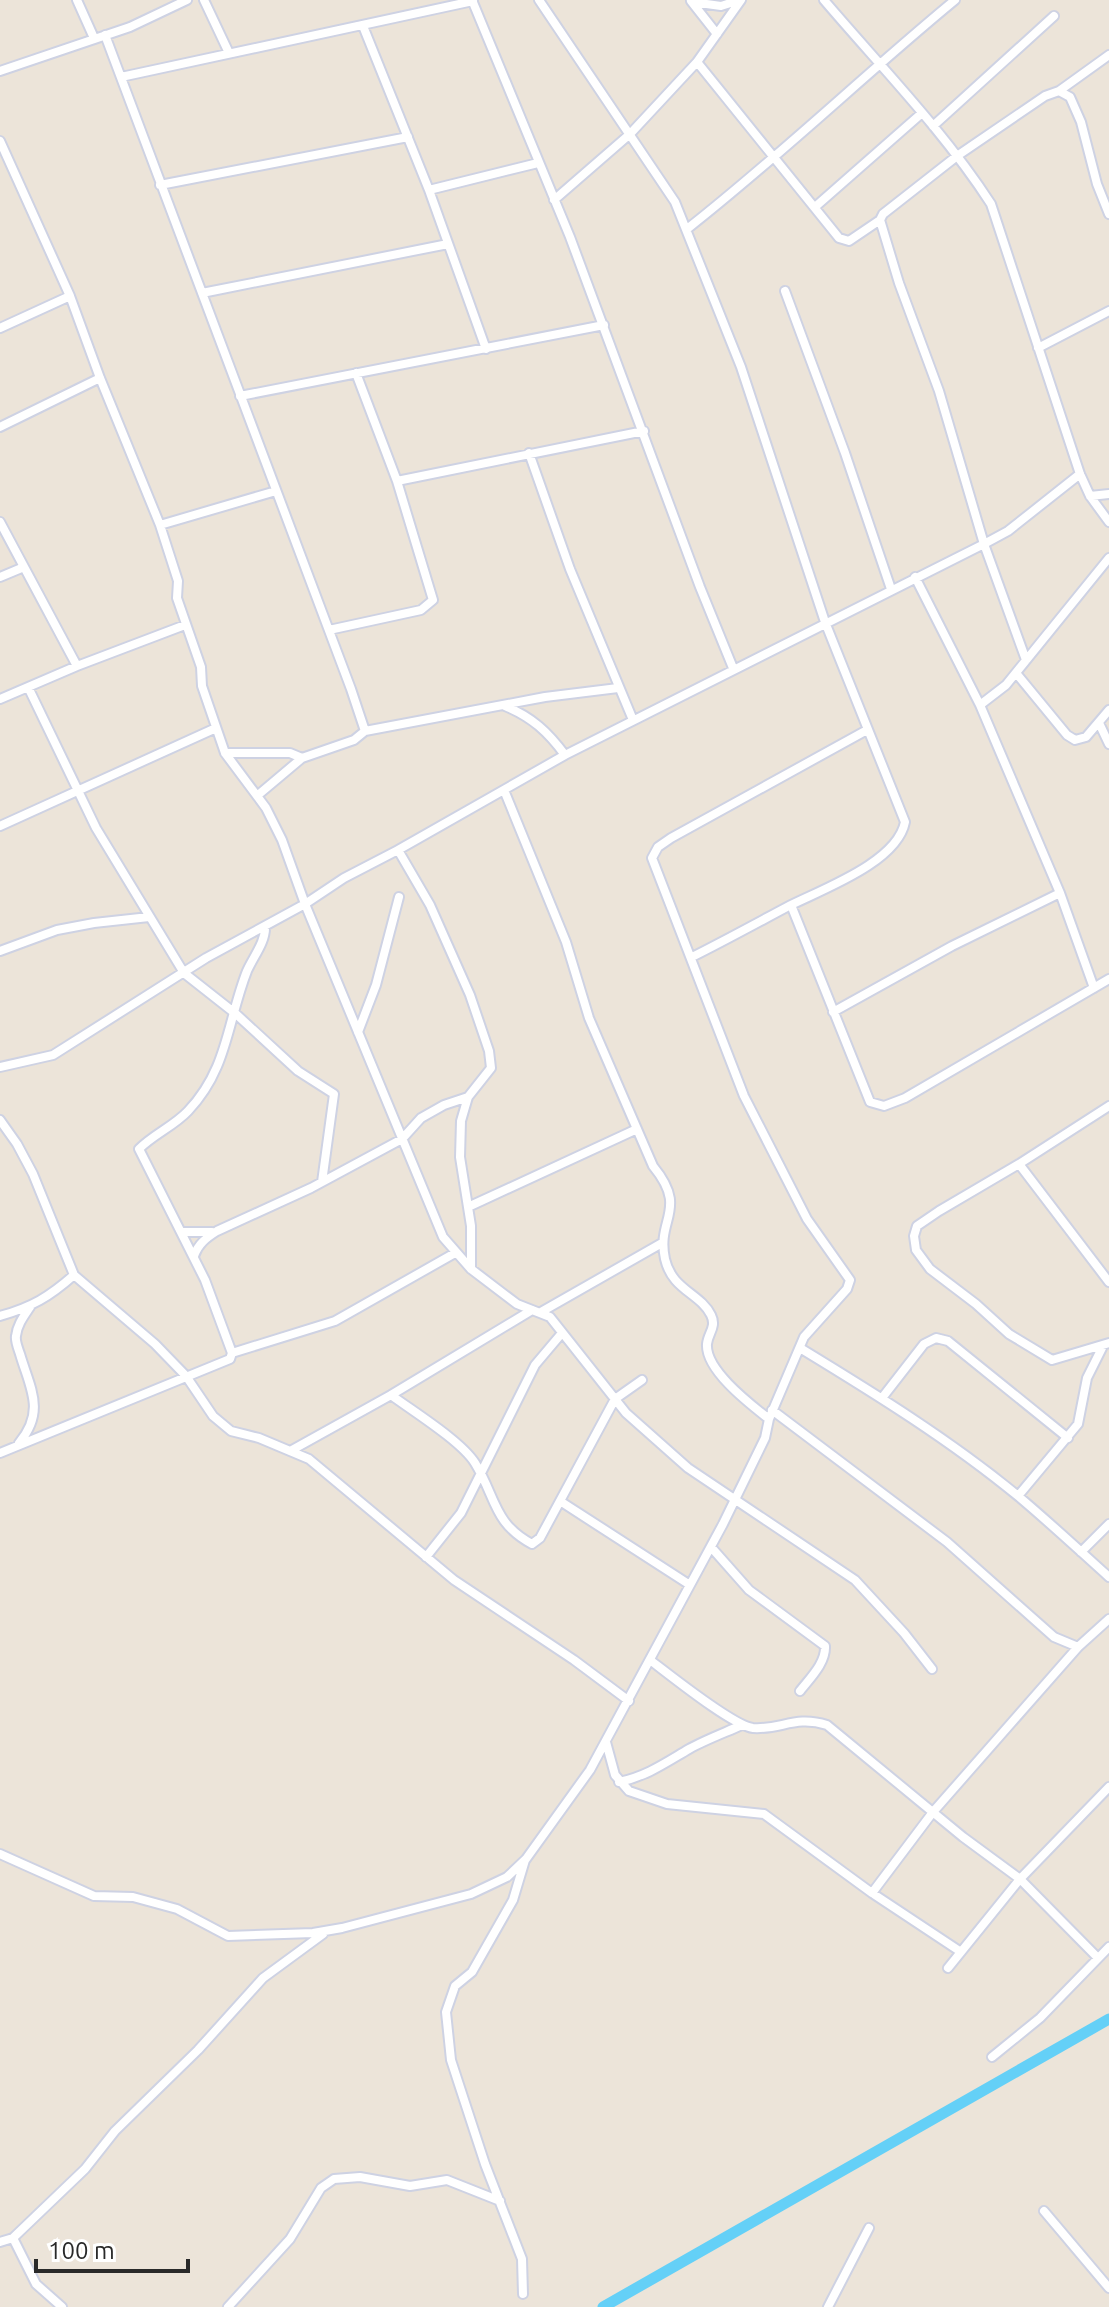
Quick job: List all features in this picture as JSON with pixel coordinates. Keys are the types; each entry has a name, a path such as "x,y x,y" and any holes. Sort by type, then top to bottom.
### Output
{"street":[{"path":"77,0 94,38"},
{"path":"0,71 130,27 187,0"},
{"path":"204,0 229,53"},
{"path":"539,0 675,202 741,367 825,622 905,822 903,833 892,846 861,870 692,957"},
{"path":"554,200 630,134 697,62 740,0"},
{"path":"691,1 721,6 740,0"},
{"path":"824,0 933,126 991,204 1080,474 1090,496 1109,522"},
{"path":"687,229 955,0"},
{"path":"121,77 473,1 604,325 733,668"},
{"path":"691,1 717,34"},
{"path":"933,126 1054,16"},
{"path":"363,26 429,190 486,349"},
{"path":"105,35 365,731"},
{"path":"697,62 839,238 846,242 880,220 883,214 957,156 1109,55"},
{"path":"1059,91 1070,97 1081,122 1097,184 1109,214"},
{"path":"815,207 922,113"},
{"path":"160,185 408,137"},
{"path":"0,141 70,296 160,525 178,581 177,598 201,667 202,686 225,753 258,795 282,840 305,904 443,1237 471,1269 517,1304 550,1317 626,1413 688,1468 855,1580 932,1669"},
{"path":"429,190 538,163"},
{"path":"880,220 899,283 939,391 984,544 1026,660"},
{"path":"202,293 448,244"},
{"path":"785,291 891,589"},
{"path":"0,328 70,296"},
{"path":"1038,348 1109,311"},
{"path":"240,396 604,325"},
{"path":"329,630 421,610 433,600 397,481 356,373"},
{"path":"0,427 100,378"},
{"path":"397,481 644,431"},
{"path":"529,453 570,569 633,720"},
{"path":"0,1067 53,1055 344,878 565,755 1008,531 1080,474"},
{"path":"160,525 276,491"},
{"path":"1090,496 1109,494"},
{"path":"0,522 77,666"},
{"path":"980,705 1016,673 1109,558"},
{"path":"0,577 24,567"},
{"path":"915,577 980,705 1060,893 1094,988"},
{"path":"0,699 185,625"},
{"path":"1016,673 1067,735 1075,740 1086,737 1109,710"},
{"path":"28,687 96,828 184,973 236,1014 289,1064 334,1094 322,1182"},
{"path":"258,795 302,758 354,740 365,731 545,697 618,688"},
{"path":"505,706 523,713 546,730 565,755"},
{"path":"1099,723 1109,744"},
{"path":"0,826 216,728"},
{"path":"0,1854 94,1896 133,1897 177,1909 228,1936 326,1931 471,1894 507,1877 526,1859 590,1770 629,1701 765,1438 770,1414 804,1337 847,1289 850,1280 807,1219 744,1096 652,858 658,847 671,838 867,730"},
{"path":"225,753 290,753 302,758"},
{"path":"504,790 566,942 589,1018 653,1166 669,1187 669,1222 662,1243 665,1263 678,1286 711,1315 714,1327 707,1344 710,1359 734,1390 947,1542 1054,1637 1078,1647"},
{"path":"398,850 430,905 470,995 489,1051 491,1068 468,1097 461,1121 460,1145 468,1207 471,1269"},
{"path":"833,1012 952,946 1060,893"},
{"path":"358,1032 376,985 399,897"},
{"path":"791,905 870,1102 884,1106 905,1098 1109,979"},
{"path":"0,951 57,930 149,917"},
{"path":"0,1453 230,1359 232,1353 194,1256 139,1149 187,1113 216,1073 247,972 262,942 265,926"},
{"path":"194,1256 205,1238 217,1231 322,1182 402,1139 421,1118 444,1105 468,1097"},
{"path":"1106,1344 1052,1360 1009,1334 930,1269 916,1250 914,1236 917,1226 1108,1108"},
{"path":"0,1120 33,1174 74,1275 130,1320 186,1376 213,1416 231,1431 259,1438 309,1459 454,1580 574,1660 629,1701"},
{"path":"468,1207 637,1129"},
{"path":"1019,1164 1109,1282"},
{"path":"182,1232 217,1231"},
{"path":"292,1450 662,1243"},
{"path":"232,1353 335,1321 455,1253"},
{"path":"0,1316 30,1307 51,1295 74,1275"},
{"path":"17,1445 29,1431 34,1409 33,1390 15,1338 20,1322 30,1307"},
{"path":"426,1557 461,1513 535,1365 562,1333"},
{"path":"882,1398 924,1344 936,1338 948,1341 1068,1438"},
{"path":"1018,1496 1078,1424 1087,1378 1106,1344"},
{"path":"800,1348 882,1398 1018,1496 1109,1577"},
{"path":"391,1395 433,1425 474,1461 504,1525 532,1544 540,1538 615,1399 642,1380"},
{"path":"560,1501 690,1585"},
{"path":"1081,1552 1109,1524"},
{"path":"711,1547 749,1590 825,1646 822,1662 800,1691"},
{"path":"872,1893 933,1812 1078,1647 1108,1622"},
{"path":"650,1660 742,1725 762,1728 802,1719 827,1725 1020,1879 1098,1958"},
{"path":"619,1782 638,1778 690,1748 742,1725"},
{"path":"606,1741 615,1775 629,1791 667,1804 764,1814 775,1819 872,1893 961,1952"},
{"path":"948,1968 1020,1879 1109,1787"},
{"path":"523,2294 522,2259 485,2164 451,2060 446,2012 455,1986 472,1972 513,1900 526,1859"},
{"path":"0,2242 13,2238 85,2169 115,2131 198,2050 263,1978 326,1931"},
{"path":"992,2057 1040,2018 1109,1947"},
{"path":"228,2307 290,2239 321,2188 334,2179 360,2177 410,2186 447,2180 500,2201"},
{"path":"1044,2211 1109,2288"},
{"path":"828,2307 869,2228"},
{"path":"13,2238 36,2284 62,2307"}],"waterway":[{"path":"603,2307 1109,2019"}]}
